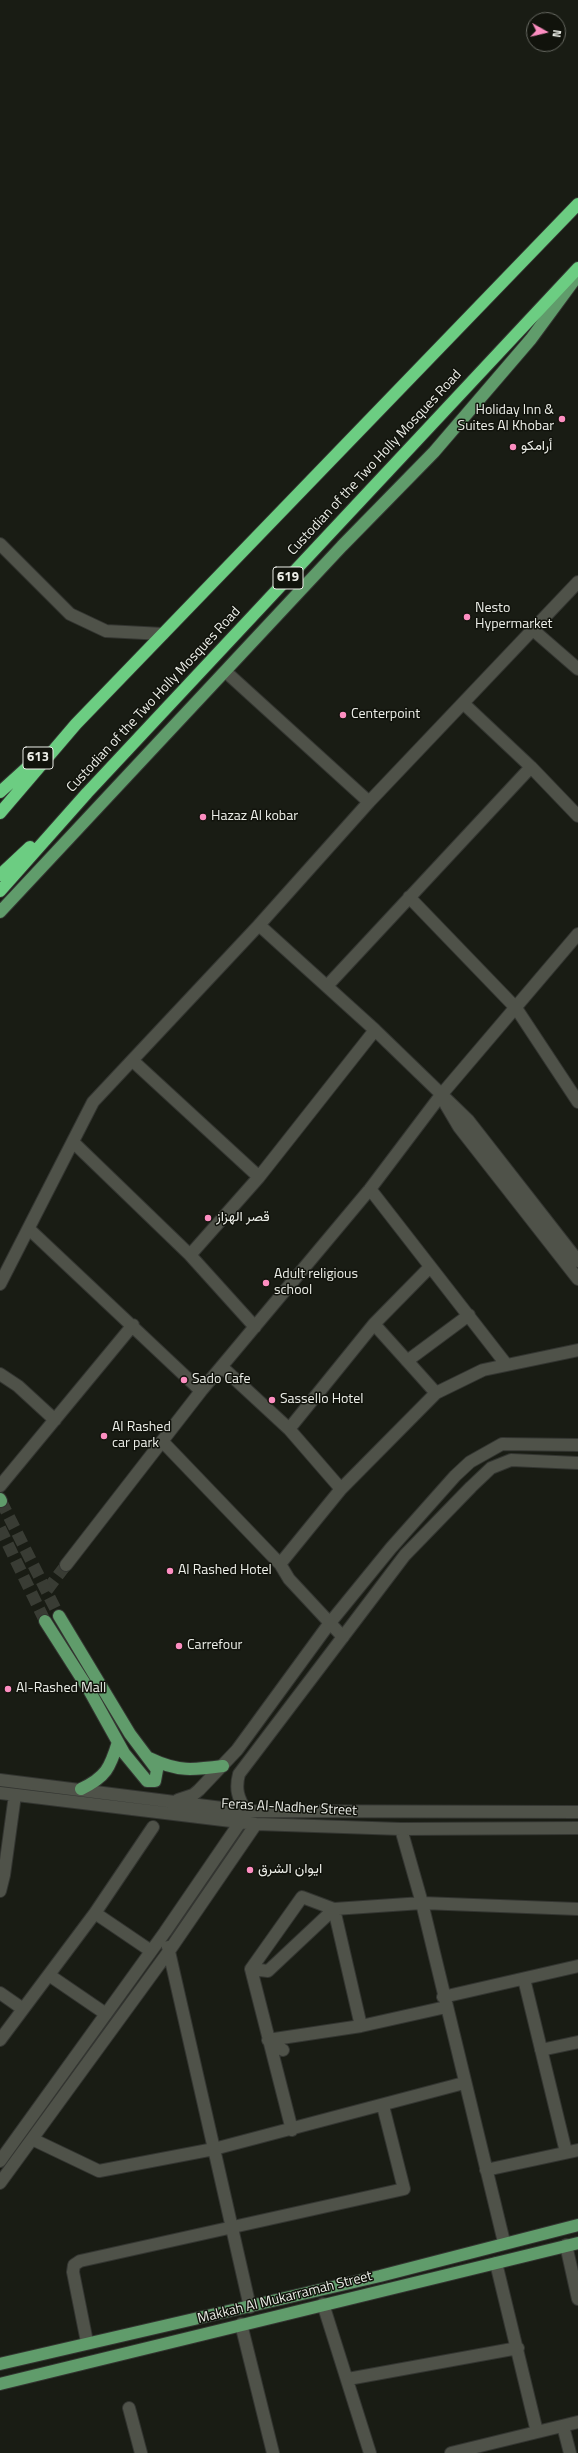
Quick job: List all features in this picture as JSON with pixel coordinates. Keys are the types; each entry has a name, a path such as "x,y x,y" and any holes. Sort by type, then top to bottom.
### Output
{"highway":[{"path":"556,225 578,200"},
{"path":"0,813 76,724 556,225 578,204"},
{"name":"Custodian of the Two Holly Mosques Road","path":"0,891 87,794 578,268"},
{"name":"613","path":"0,792 76,724"},
{"path":"0,875 87,794"}],"main road":[{"path":"0,912 434,452 531,339 578,275"},
{"path":"45,1621 89,1690 118,1742 135,1768 147,1781 152,1782 158,1775 149,1758 130,1734 59,1616"},
{"path":"81,1789 95,1782 109,1768 118,1742"},
{"path":"149,1758 180,1769 193,1770 223,1766"},
{"name":"Makkah Al Mukarramah Street","path":"0,2364 87,2342 133,2334 380,2276 504,2242 578,2224"},
{"name":"Makkah Al Mukarramah Street","path":"0,2384 572,2244"}],"street":[{"path":"0,544 70,614 106,631 163,634"},
{"path":"0,1284 93,1102 259,925 369,802 578,582"},
{"path":"532,629 578,669"},
{"path":"226,672 369,802"},
{"path":"463,703 531,767 578,816"},
{"path":"327,986 531,767"},
{"path":"409,897 516,1008 577,1100"},
{"path":"259,925 375,1030 440,1095 468,1120 578,1261"},
{"path":"66,1566 201,1391 370,1189 440,1095 578,934"},
{"path":"190,1255 259,1177 375,1030"},
{"path":"133,1060 259,1177"},
{"path":"440,1095 459,1127 578,1280"},
{"path":"73,1142 190,1255 255,1327"},
{"path":"370,1189 506,1364"},
{"path":"29,1229 201,1391"},
{"path":"289,1430 374,1324 430,1267"},
{"path":"407,1361 469,1315"},
{"path":"374,1324 436,1393"},
{"path":"0,1486 133,1326"},
{"path":"280,1564 341,1489 436,1393 484,1370 506,1364 578,1350"},
{"path":"222,1367 289,1430 341,1489"},
{"path":"0,1374 18,1386 54,1420"},
{"path":"162,1441 280,1564 289,1579 329,1624 343,1637"},
{"path":"174,1801 193,1795 223,1766 329,1624 391,1548 455,1476 470,1462 502,1444 578,1445"},
{"path":"0,2161 165,1932 244,1816 237,1794 236,1785 239,1774 405,1555 491,1468 511,1460 578,1463"},
{"name":"Feras Al-Nadher Street","path":"0,1780 174,1801 244,1816 256,1824 402,1829 578,1828"},
{"name":"Feras Al-Nadher Street","path":"0,1793 244,1816 578,1812"},
{"path":"0,1891 4,1875 15,1795"},
{"path":"0,2183 169,1951 256,1824"},
{"path":"0,2040 95,1913 153,1827"},
{"path":"402,1829 422,1903 444,2002 504,2242"},
{"path":"292,2130 251,1969 302,1897 334,1909 422,1903 578,1910"},
{"path":"251,1969 268,1971 334,1909"},
{"path":"334,1909 361,2026"},
{"path":"95,1913 151,1951"},
{"path":"165,1932 250,2307"},
{"path":"269,2041 361,2026 524,1979 578,1966"},
{"path":"49,1975 106,2014"},
{"path":"486,2170 572,2151 541,2050 524,1979"},
{"path":"0,1993 23,2009"},
{"path":"269,2041 283,2050"},
{"path":"541,2050 578,2042"},
{"path":"32,2139 99,2171 214,2149 383,2106 464,2083"},
{"path":"87,2342 73,2280 74,2265 80,2261 404,2188 383,2106"},
{"path":"572,2244 578,2299"},
{"path":"496,2263 518,2348 537,2432"},
{"path":"323,2304 348,2379 370,2453"},
{"path":"241,2324 273,2453"},
{"path":"348,2379 518,2348"},
{"path":"130,2408 141,2453"},
{"path":"451,2453 578,2422"},
{"path":"563,2426 570,2453"}],"tunnel":[{"path":"1,1501 59,1616"},
{"path":"0,1528 45,1621"},
{"path":"47,1590 66,1565"}],"place":[{"name":"Holiday Inn & Suites Al Khobar","path":"562,419"},
{"name":"أرامكو","path":"513,447"},
{"name":"Nesto Hypermarket","path":"467,617"},
{"name":"Centerpoint","path":"343,715"},
{"name":"Hazaz Al kobar","path":"203,817"},
{"name":"قصر الهزاز","path":"208,1218"},
{"name":"Adult religious school","path":"266,1283"},
{"name":"Sado Cafe","path":"184,1380"},
{"name":"Sassello Hotel","path":"272,1400"},
{"name":"Al Rashed car park","path":"104,1436"},
{"name":"Al Rashed Hotel","path":"170,1571"},
{"name":"Carrefour","path":"179,1646"},
{"name":"Al-Rashed Mall","path":"8,1689"},
{"name":"ايوان الشرق","path":"250,1870"}]}
